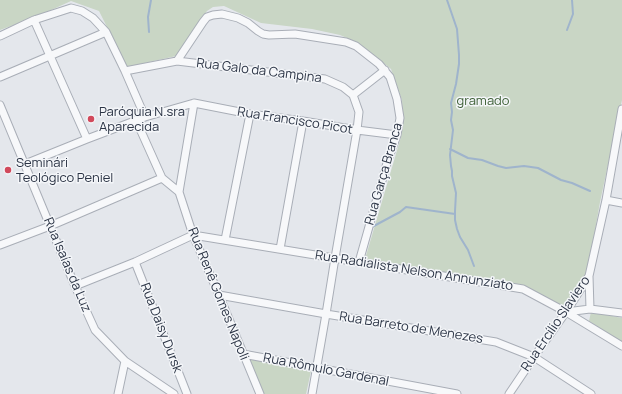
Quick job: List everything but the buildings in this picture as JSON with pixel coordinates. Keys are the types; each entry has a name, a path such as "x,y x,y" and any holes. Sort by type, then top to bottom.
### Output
{"street":[{"path":"0,36 34,20 71,8 82,11 93,18 106,32 145,117"},
{"name":"Rua Garça Branca","path":"177,61 207,17 222,14 238,18 263,34 295,34 346,42 356,46 385,70 390,77 398,99 400,118 397,136 387,163 359,262"},
{"path":"34,20 87,138"},
{"path":"0,77 106,32"},
{"name":"Rua Galo da Campina","path":"125,71 177,61 325,79 343,87 353,95"},
{"path":"312,394 357,130 359,112 353,95 385,70"},
{"path":"25,164 87,138 136,120 194,103"},
{"name":"Rua Francisco Picot","path":"194,103 250,114 397,136"},
{"name":"Rua Renê Gomes Napoli","path":"194,103 180,192 193,235 260,394"},
{"name":"Rua Isaías da Luz","path":"0,105 75,286 95,330 125,361 174,394"},
{"name":"Rua Ercílio Slaviero","path":"509,394 589,276 606,200 622,109"},
{"path":"226,240 250,114"},
{"path":"136,120 162,178 180,192"},
{"path":"280,249 303,121"},
{"path":"0,244 50,226 162,178"},
{"path":"606,200 622,202"},
{"path":"75,286 135,262 193,235"},
{"name":"Rua Radialista Nelson Annunziato","path":"193,235 523,289 566,312 622,346"},
{"name":"Rua Daisy Dursk","path":"135,262 187,394"},
{"path":"589,276 590,309"},
{"name":"Rua Barreto de Menezes","path":"219,295 496,342 534,357 591,394"},
{"path":"566,312 590,309 622,313"},
{"name":"Rua Rômulo Gardenal","path":"243,354 457,394"},
{"path":"118,394 125,361"}],"green space":[{"name":"gramado","path":"0,0 622,0 622,100 600,202 588,271 565,310 523,289 365,259 401,137 403,121 402,100 391,69 358,43 340,35 312,29 261,23 224,6 213,7 207,11 176,56 127,67 99,11 71,1 38,16 0,30"},
{"path":"591,312 622,318 622,342 589,321"},
{"path":"249,357 310,368 311,371 306,394 262,394 247,359"}],"waterway":[{"path":"149,32 148,17 151,0"},
{"path":"447,0 457,29 459,55 456,84 451,103 451,120 453,130 450,155 452,176 456,193 455,220 460,237 468,250 474,266"},
{"path":"567,30 573,14 572,0"},
{"path":"450,149 468,158 482,160 506,168 524,166 538,168 561,180 590,191"},
{"path":"372,227 400,212 406,207 455,214"}],"place":[{"name":"Paróquia N.sra Aparecida","path":"91,119"},
{"name":"Seminári Teológico Peniel","path":"8,170"}]}
